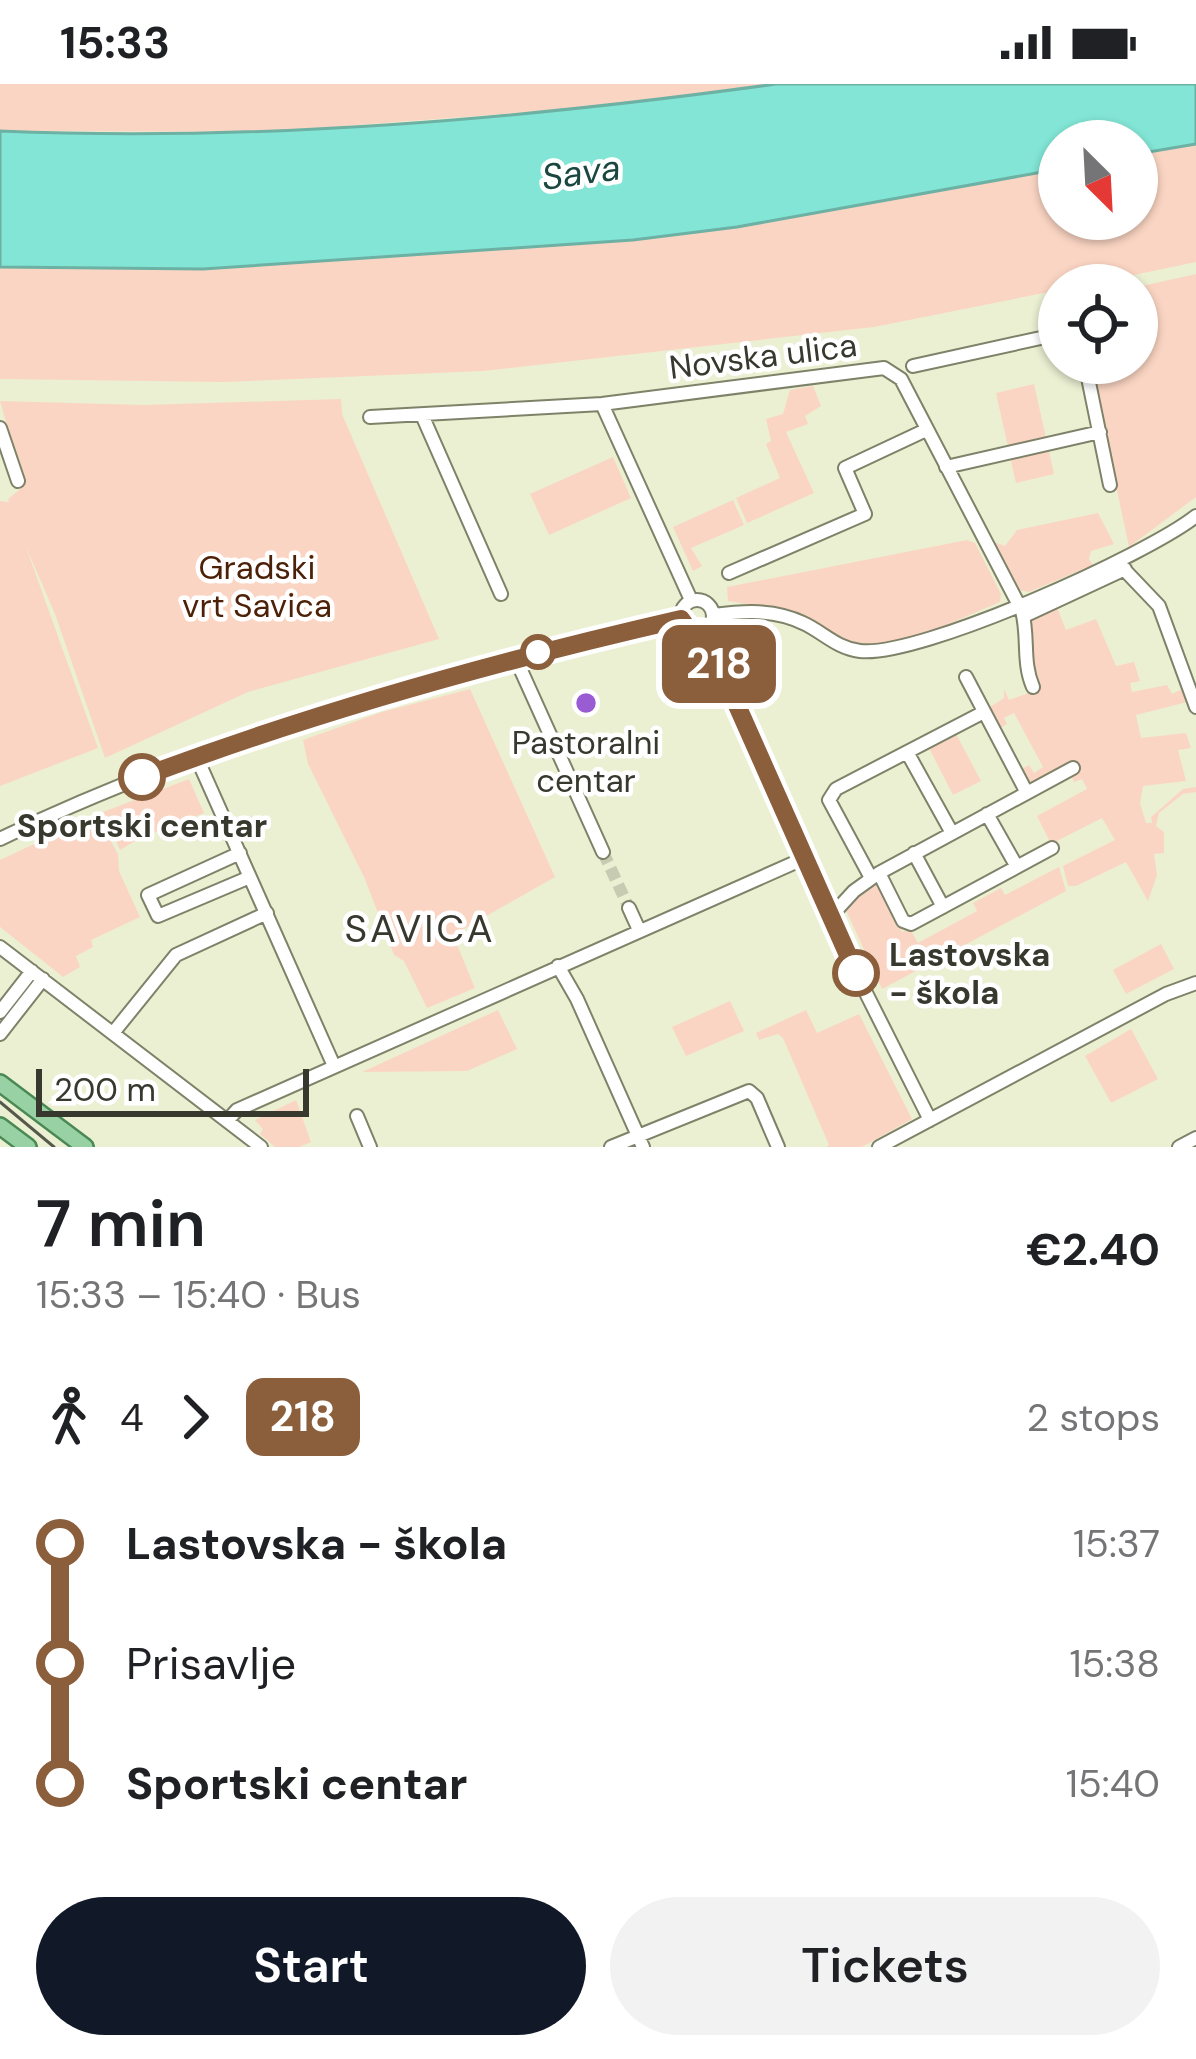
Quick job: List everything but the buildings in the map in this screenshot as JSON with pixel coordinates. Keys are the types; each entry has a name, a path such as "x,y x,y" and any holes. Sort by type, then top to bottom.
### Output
{"main road":[{"path":"0,1083 85,1147"},
{"path":"0,1126 28,1147"}],"street":[{"path":"913,366 1038,339"},
{"name":"Novska ulica","path":"602,404 884,368 901,379 1021,610"},
{"path":"1090,384 1110,485"},
{"path":"370,417 602,404 691,601"},
{"path":"422,415 501,594"},
{"path":"0,428 18,482"},
{"path":"729,574 865,514 845,468 926,430"},
{"path":"946,467 1100,432"},
{"path":"713,615 778,614 803,622 842,648 879,652 1021,610 1121,566 1196,516"},
{"path":"1121,566 1160,606 1196,707"},
{"path":"704,631 689,630 681,619 682,608 691,601 706,602 713,615"},
{"path":"1021,610 1025,669 1033,687"},
{"path":"704,631 713,615"},
{"path":"0,838 81,801 280,726 515,657 681,619"},
{"path":"704,631 900,1067 930,1120"},
{"path":"515,657 603,852"},
{"path":"966,677 1027,793"},
{"path":"984,712 836,789 830,800 905,923 911,924 1052,848"},
{"path":"907,752 952,833"},
{"path":"196,756 334,1066"},
{"path":"831,916 875,875 1073,768"},
{"path":"987,814 1017,867"},
{"path":"914,853 943,907"},
{"path":"240,854 148,895 158,916 250,877"},
{"path":"227,1121 238,1110 334,1066 805,858"},
{"path":"628,908 639,930"},
{"path":"112,1033 176,956 266,913"},
{"path":"0,946 261,1147"},
{"path":"558,966 640,1142"},
{"path":"0,1012 37,975"},
{"path":"0,1034 37,975"},
{"path":"879,1147 1193,983"},
{"path":"611,1147 640,1142 749,1090 778,1147"},
{"path":"356,1116 370,1147"},
{"path":"1179,1147 1196,1138"}],"green space":[{"path":"0,84 776,84 622,105 265,132 0,131"},
{"path":"1196,144 1196,262 1158,270 1158,264 1038,264 1038,294 874,327 483,371 224,382 0,379 0,267 203,269 633,240 737,227 1038,173 1038,240 1158,240 1158,150"},
{"path":"1196,274 1196,497 1129,547 1094,384 1158,384 1158,282"},
{"path":"1034,384 1054,474 1016,483 996,393"},
{"path":"813,386 821,406 805,416 808,424 786,432 814,493 747,523 736,498 780,478 766,444 771,441 766,419 783,414 790,390"},
{"name":"Gradski vrt Savica","path":"341,399 342,414 439,639 248,692 105,758 55,614 26,547 98,748 0,786 0,501 9,502 24,486 0,401 144,405"},
{"path":"613,457 631,498 549,535 530,494"},
{"path":"733,500 744,525 691,548 702,566 693,571 673,527"},
{"path":"1098,513 1114,544 1091,551 1093,565 1029,592 1019,590 992,541 1005,546 1017,530"},
{"path":"967,540 975,543 1001,594 1000,602 918,637 867,645 845,640 799,613 728,601 727,587"},
{"path":"1056,605 1066,630 1096,619 1116,666 1134,662 1140,681 1130,683 1132,692 1167,685 1172,694 1182,689 1187,702 1136,715 1141,738 1186,733 1191,748 1178,750 1186,781 1143,786 1140,803 1146,823 1152,823 1151,817 1183,789 1196,787 1196,792 1183,794 1159,813 1156,826 1164,832 1164,853 1154,854 1157,875 1148,901 1126,862 1068,886 1063,866 1115,840 1102,818 1051,844 1037,816 1087,789 1082,779 1074,782 1070,773 1078,768 1074,762 1027,783 1020,770 1029,765 1034,773 1043,767 1014,713 998,729 987,709 1004,698 1004,689 1009,700 1037,690 1029,671 1031,621"},
{"path":"470,689 555,877 453,935 475,988 427,1008 404,961 394,955 365,879 308,764 303,740 382,712"},
{"path":"955,732 981,781 953,795 928,746"},
{"path":"189,779 204,813 120,850 103,812"},
{"path":"96,815 118,854 119,871 140,917 91,940 93,947 76,956 80,967 63,977 0,927 0,860"},
{"path":"1059,867 1066,891 882,989 845,908 876,880 902,932 910,929 918,943 977,911 973,903 1001,888 1005,895"},
{"path":"1161,944 1174,969 1126,994 1113,970"},
{"path":"730,1001 744,1031 686,1056 672,1027"},
{"path":"498,1010 517,1049 467,1071 362,1072"},
{"path":"806,1010 817,1033 859,1014 912,1119 862,1147 826,1147 783,1038 778,1034 759,1040 756,1033"},
{"path":"1131,1029 1158,1079 1111,1103 1085,1056"},
{"path":"296,1100 311,1142 275,1147 260,1134 263,1129 255,1120"}],"water":[{"name":"Sava","path":"776,84 1196,84 1196,144 1158,150 1158,120 1038,120 1038,173 737,227 633,240 203,269 0,267 0,131 292,130 583,108"}],"tunnel":[{"path":"603,852 629,908"}],"tram line":[{"path":"0,1102 54,1147"}],"bus line":[{"name":"218","path":"142,777 280,726 501,661 681,619 689,630 704,631 856,973"}],"place":[{"name":"Pastoralni centar","path":"586,703"},
{"name":"Sportski centar","path":"142,777"},
{"name":"Lastovska - škola","path":"856,973"}],"district":[{"name":"SAVICA","path":"420,928"}]}
